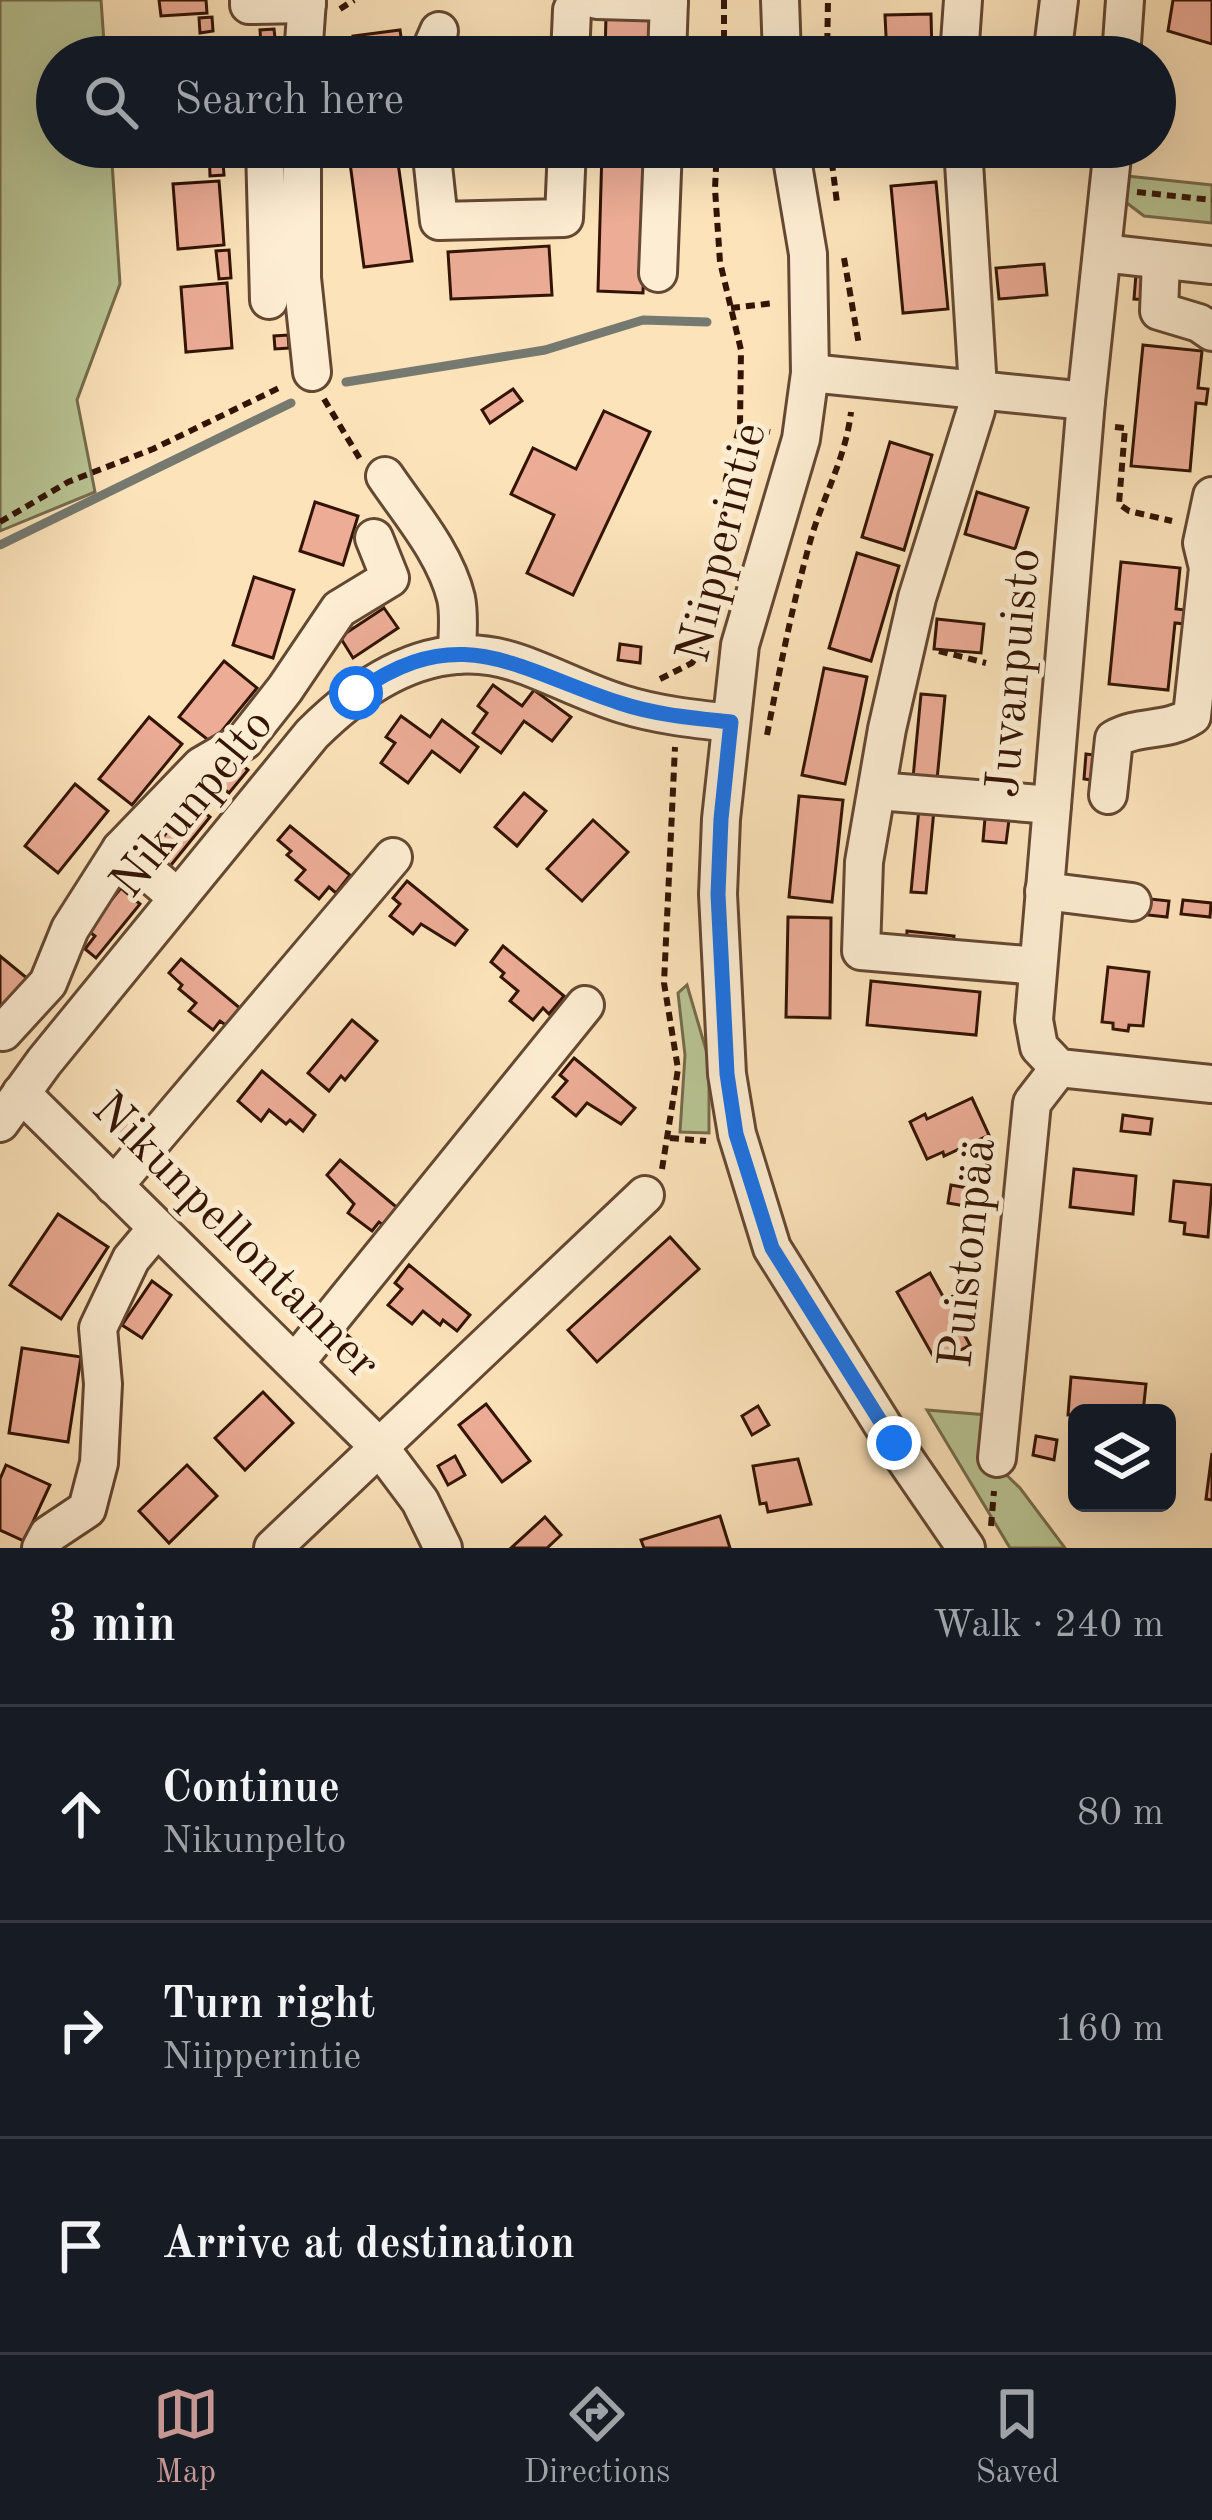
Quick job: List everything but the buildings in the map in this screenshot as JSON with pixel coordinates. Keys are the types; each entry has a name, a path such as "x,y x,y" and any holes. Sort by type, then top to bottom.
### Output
{"street":[{"path":"249,0 249,5 307,2 305,36"},
{"path":"571,36 577,0"},
{"path":"597,0 669,1 668,36"},
{"path":"780,0 781,36"},
{"path":"960,36 963,0"},
{"path":"1055,36 1059,0"},
{"path":"1122,36 1125,0"},
{"path":"265,168 269,300"},
{"path":"302,168 302,278 312,372"},
{"path":"433,168 439,221 564,218 566,168"},
{"path":"658,273 662,168"},
{"name":"Niipperintie","path":"794,168 808,254 810,373 801,439 740,645 721,819 719,963 727,1074 747,1172 772,1248 894,1443 975,1535"},
{"path":"964,168 976,410 916,598 864,862 861,951 1038,966"},
{"name":"Juvanpuisto","path":"1059,1068 1039,1047 1034,1020 1085,413 1111,168"},
{"path":"1102,253 1212,265"},
{"path":"1161,260 1159,311 1212,332"},
{"path":"810,373 864,358 977,392 1085,413"},
{"path":"385,476 440,557 451,584 457,603 457,655"},
{"path":"1108,795 1114,739 1130,730 1173,728 1192,716 1205,667 1209,536"},
{"path":"3,1032 48,982 70,929 121,849 201,766 244,741 339,609 390,578 374,538"},
{"name":"Nikunpelto","path":"10,1108 311,734 379,676 420,661 457,655 514,661 622,704 677,717 731,722"},
{"path":"306,658 356,693"},
{"path":"877,790 1052,805"},
{"path":"121,849 178,898"},
{"path":"114,1186 393,857"},
{"path":"1045,891 1132,902"},
{"path":"295,1364 585,1005"},
{"path":"1059,1068 1212,1084"},
{"name":"Puistonpää","path":"997,1457 1032,1103 1059,1068"},
{"name":"Nikunpellontanner","path":"10,1108 114,1186 381,1449 420,1501 443,1548"},
{"path":"272,1548 645,1196"},
{"path":"41,1548 47,1535 87,1509 100,1444 103,1384 98,1328 131,1259 157,1228"}],"path":[{"path":"724,0 724,36"},
{"path":"827,36 828,0"},
{"path":"712,618 726,479 740,425 741,350 721,262 716,168"},
{"path":"833,168 838,212"},
{"path":"1109,189 1212,200"},
{"path":"765,743 798,584 844,451 864,358 843,249"},
{"path":"731,308 784,302"},
{"path":"0,522 68,482 153,449 312,372 365,468 385,476"},
{"path":"1085,413 1125,428 1119,504 1209,536"},
{"path":"740,425 776,433"},
{"path":"670,1138 678,1069 664,982 679,672 702,650 708,637"},
{"path":"907,644 986,663"},
{"path":"975,1535 990,1532 997,1457"}],"green space":[{"path":"0,0 101,0 104,36 36,36 36,168 112,168 120,284 77,400 95,492 0,531"},
{"path":"1127,176 1212,185 1212,223 1144,216 1123,200"},
{"path":"687,985 709,1060 709,1133 680,1132 685,1055 678,993"},
{"path":"927,1410 987,1415 986,1455 1020,1488 1065,1548 1010,1548"}],"waterway":[{"path":"346,382 545,350 643,320 707,322"},
{"path":"0,545 291,403"}],"route":[{"path":"356,693 379,676 420,661 487,656 514,661 622,704 677,717 731,722 718,894 727,1074 736,1134 772,1248 894,1443"}]}
